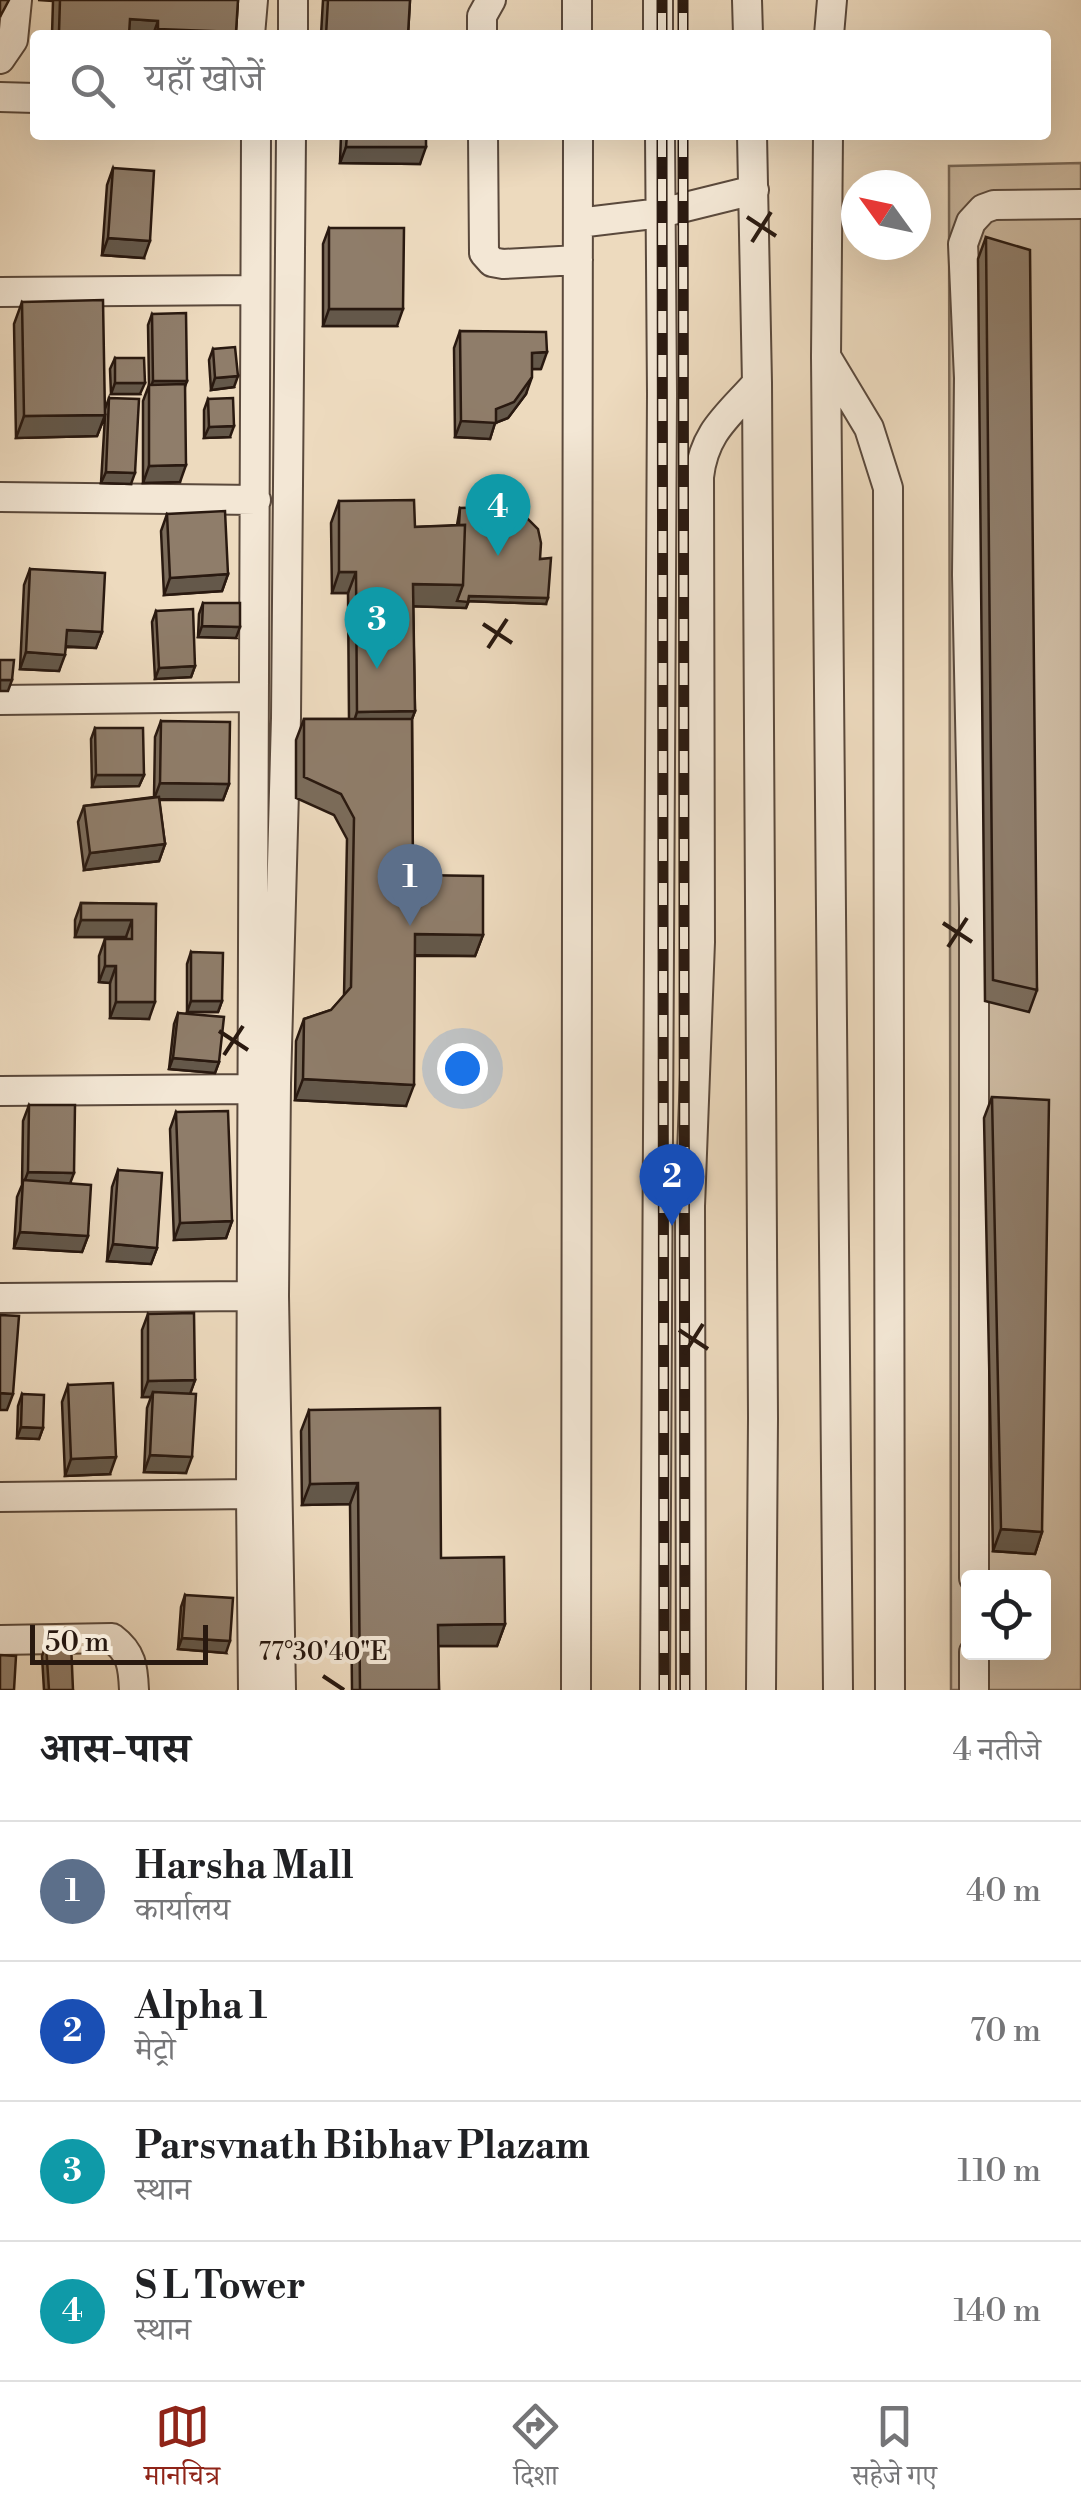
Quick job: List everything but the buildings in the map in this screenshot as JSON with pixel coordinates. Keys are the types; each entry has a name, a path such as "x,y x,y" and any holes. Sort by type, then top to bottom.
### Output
{"street":[{"path":"0,59 13,40 17,0"},
{"path":"26,0 25,46 30,52"},
{"path":"250,30 253,0"},
{"path":"293,0 293,30"},
{"path":"482,30 482,16 491,0"},
{"path":"577,0 578,30"},
{"path":"658,0 658,30"},
{"path":"747,0 748,30"},
{"path":"829,30 832,0"},
{"path":"0,98 30,98"},
{"path":"253,1690 250,1494 256,140"},
{"path":"281,1690 274,1296 286,718 291,140"},
{"path":"483,140 484,252 492,262 503,264 578,260"},
{"path":"576,1690 578,140"},
{"path":"654,1690 660,140"},
{"path":"752,140 763,1398 761,1690"},
{"path":"828,140 826,357 838,1690"},
{"path":"578,223 661,213 754,190"},
{"path":"974,1570 974,908 963,244 971,222 983,209 994,205 1081,204"},
{"path":"0,292 254,290"},
{"path":"826,357 869,428 888,488 890,1690"},
{"path":"691,1690 690,1206 700,942 699,478 708,438 756,383"},
{"path":"0,497 256,500"},
{"path":"0,700 252,697"},
{"path":"0,1090 254,1089"},
{"path":"0,1298 251,1296"},
{"path":"0,1498 250,1494"},
{"path":"0,1640 112,1638 125,1648 132,1662 134,1690"},
{"path":"974,1660 974,1690"}],"shaded area":[{"path":"1081,163 1081,1690 951,1690 949,166"}],"railway":[{"path":"662,0 662,30"},
{"path":"683,0 683,30"},
{"path":"662,140 664,1690"},
{"path":"683,140 685,1690"}],"place":[{"name":"S L Tower","path":"498,556"},
{"name":"Parsvnath Bibhav Plazam","path":"377,669"},
{"name":"Harsha Mall","path":"410,926"},
{"name":"Alpha 1","path":"672,1226"}]}
